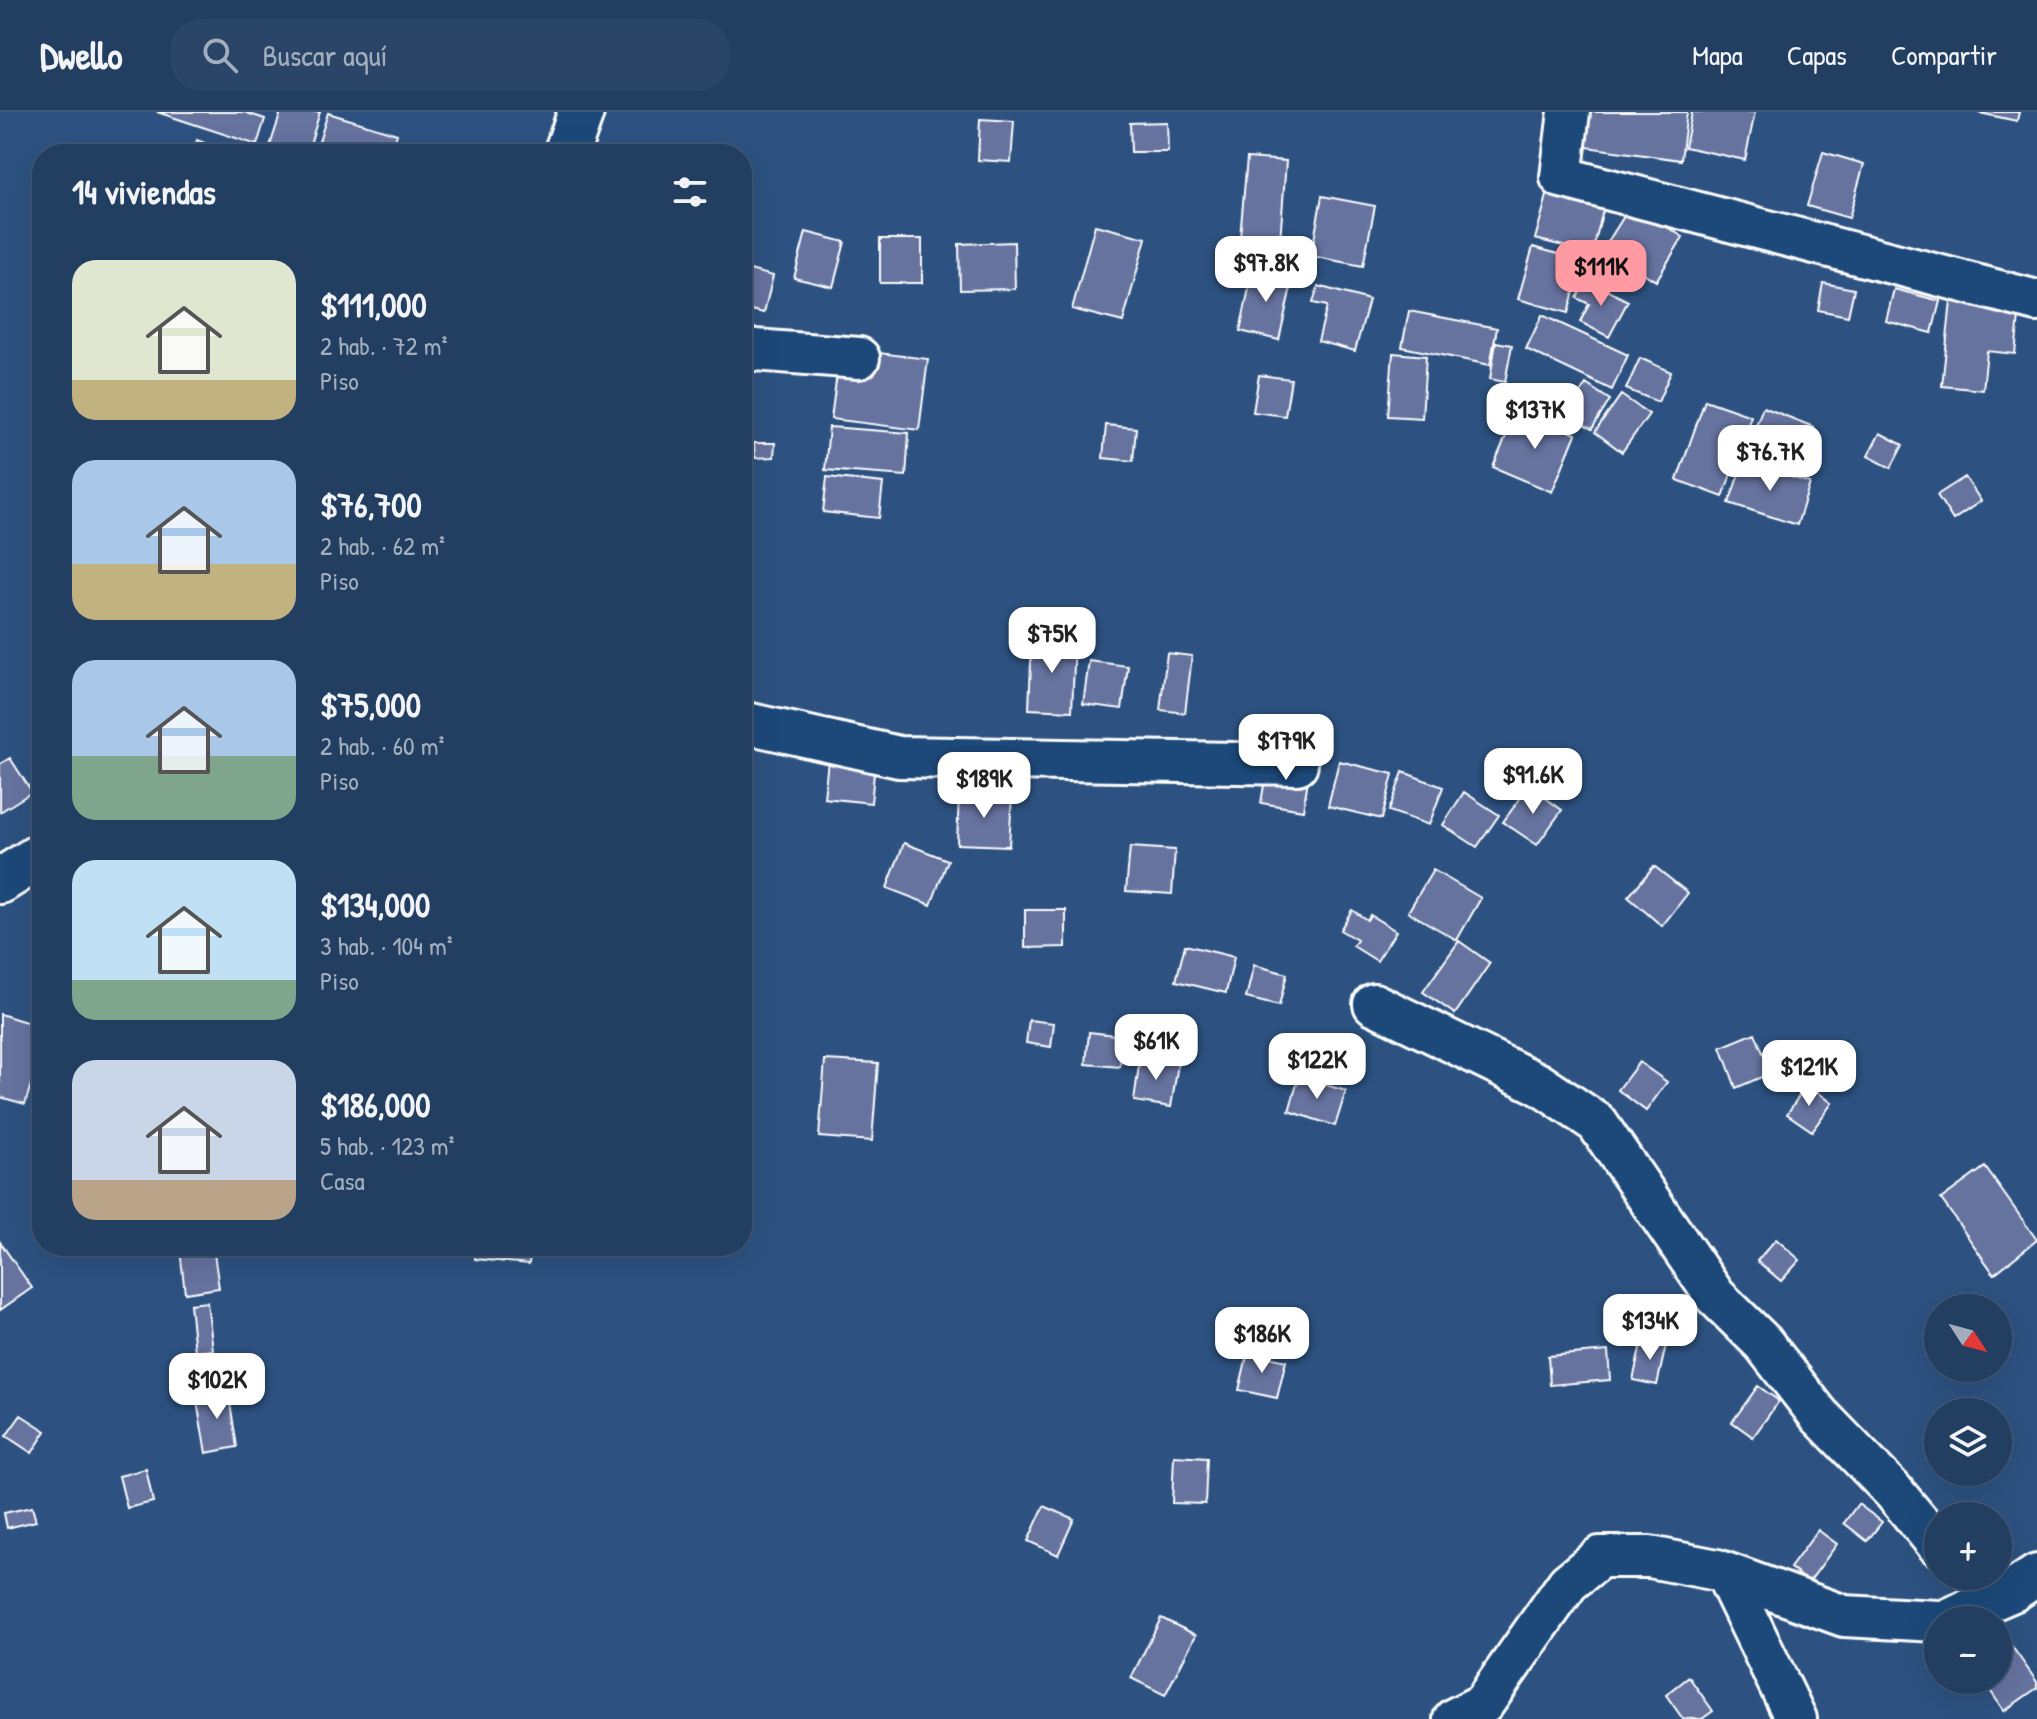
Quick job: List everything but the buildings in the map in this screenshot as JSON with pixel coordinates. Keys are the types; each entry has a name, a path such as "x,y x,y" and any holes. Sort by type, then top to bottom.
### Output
{"main road":[{"path":"570,144 581,112"},
{"path":"0,881 32,861"}],"street":[{"path":"1569,112 1561,177 2037,301"},
{"path":"752,350 859,358"},
{"path":"752,724 899,757 1297,764"},
{"path":"1374,1004 1539,1084 1597,1123 1644,1187 1715,1296 1763,1343 1819,1415 1893,1491 1924,1528"},
{"path":"1454,1719 1483,1704 1568,1583 1600,1557 1650,1557 1726,1574 1844,1616 1924,1620"},
{"path":"1726,1574 1796,1719"},
{"path":"1962,1601 2013,1591 2037,1575"}]}
